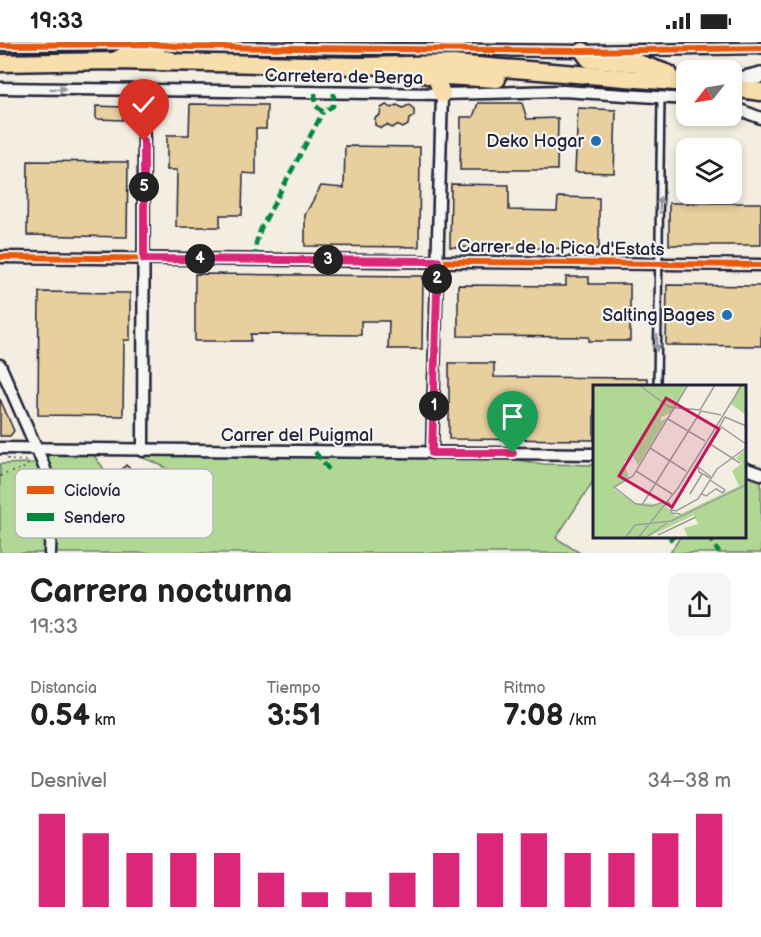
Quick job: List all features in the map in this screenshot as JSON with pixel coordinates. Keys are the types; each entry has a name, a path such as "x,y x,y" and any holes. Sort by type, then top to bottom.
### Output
{"main road":[{"path":"583,47 589,59 638,63 669,75"},
{"path":"27,72 46,67 132,68 141,50"},
{"path":"141,50 143,69 190,69 206,73"},
{"path":"0,63 113,61 141,50 189,63 360,66 453,64 676,82"},
{"path":"360,66 381,70 431,70 442,94"},
{"path":"555,72 595,70 676,76"},
{"path":"0,72 435,75 592,82 676,89"},
{"path":"742,80 761,75"},
{"path":"442,94 449,84 486,78"},
{"path":"742,83 761,86"},
{"path":"742,89 761,92"},
{"path":"742,97 761,99"}],"street":[{"name":"Carretera de Berga","path":"0,45 141,50 187,47 350,46 761,48"},
{"name":"Carretera de Berga","path":"0,88 442,94 563,91 676,98"},
{"path":"143,451 144,91"},
{"path":"432,453 442,94"},
{"path":"742,111 761,118"},
{"name":"Carrer de la Pica d'Estats","path":"0,257 761,265"},
{"path":"0,365 44,469"},
{"name":"Carrer del Puigmal","path":"0,448 593,454"},
{"path":"746,469 761,474"},
{"path":"50,538 50,553"}],"lane":[{"path":"657,385 661,96"}],"path":[{"path":"21,469 27,467 29,462"},
{"path":"0,476 15,471"}],"green space":[{"path":"48,451 91,452 104,469 15,469 15,538 213,538 213,469 169,469 141,457 141,453 492,456 543,464 593,465 593,482 556,538 580,553 0,553 0,464 33,463"},
{"path":"746,473 761,480 761,553 670,553 679,538 746,538"}],"building":[{"path":"478,103 522,103 527,119 558,118 557,170 460,170 461,117 473,117"},
{"path":"190,104 267,105 266,129 256,129 256,174 243,173 242,215 220,215 220,227 176,227 177,170 167,170 167,135 189,135"},
{"path":"386,105 392,108 397,105 403,108 409,105 414,109 414,116 403,128 397,125 392,128 387,125 381,128 375,125 375,118 380,115 381,108"},
{"path":"96,106 123,107 123,120 96,119"},
{"name":"Deko Hogar","path":"578,108 616,110 614,173 575,172"},
{"path":"345,146 420,147 419,247 305,246 305,215 321,186 344,188"},
{"path":"28,161 128,162 127,237 27,235"},
{"path":"451,184 509,185 509,210 557,211 558,197 599,198 599,249 450,247"},
{"path":"669,203 761,203 761,245 669,245"},
{"path":"195,274 423,276 422,349 388,349 389,321 361,321 361,335 251,334 251,341 195,341"},
{"path":"566,277 589,277 589,284 630,284 630,341 589,341 589,337 458,336 458,285 566,286"},
{"path":"667,285 761,286 761,346 666,345"},
{"path":"39,292 130,293 130,340 124,340 123,416 38,415"},
{"path":"449,363 494,363 494,377 647,378 647,385 593,385 593,440 449,439"},
{"path":"0,399 14,431 10,436 0,436"}],"marked path":[{"path":"315,93 316,106 323,112 333,106 334,93"},
{"path":"255,260 256,243 261,228 323,112"},
{"path":"315,452 330,471"},
{"path":"709,538 719,553"}],"cycle path":[{"path":"0,45 152,44 187,47 583,51 761,48"},
{"path":"0,257 761,265"}],"place":[{"name":"Deko Hogar","path":"596,141"},
{"name":"Salting Bages","path":"727,315"}],"route":[{"path":"144,141 144,259 438,261 432,453 513,453"}]}
